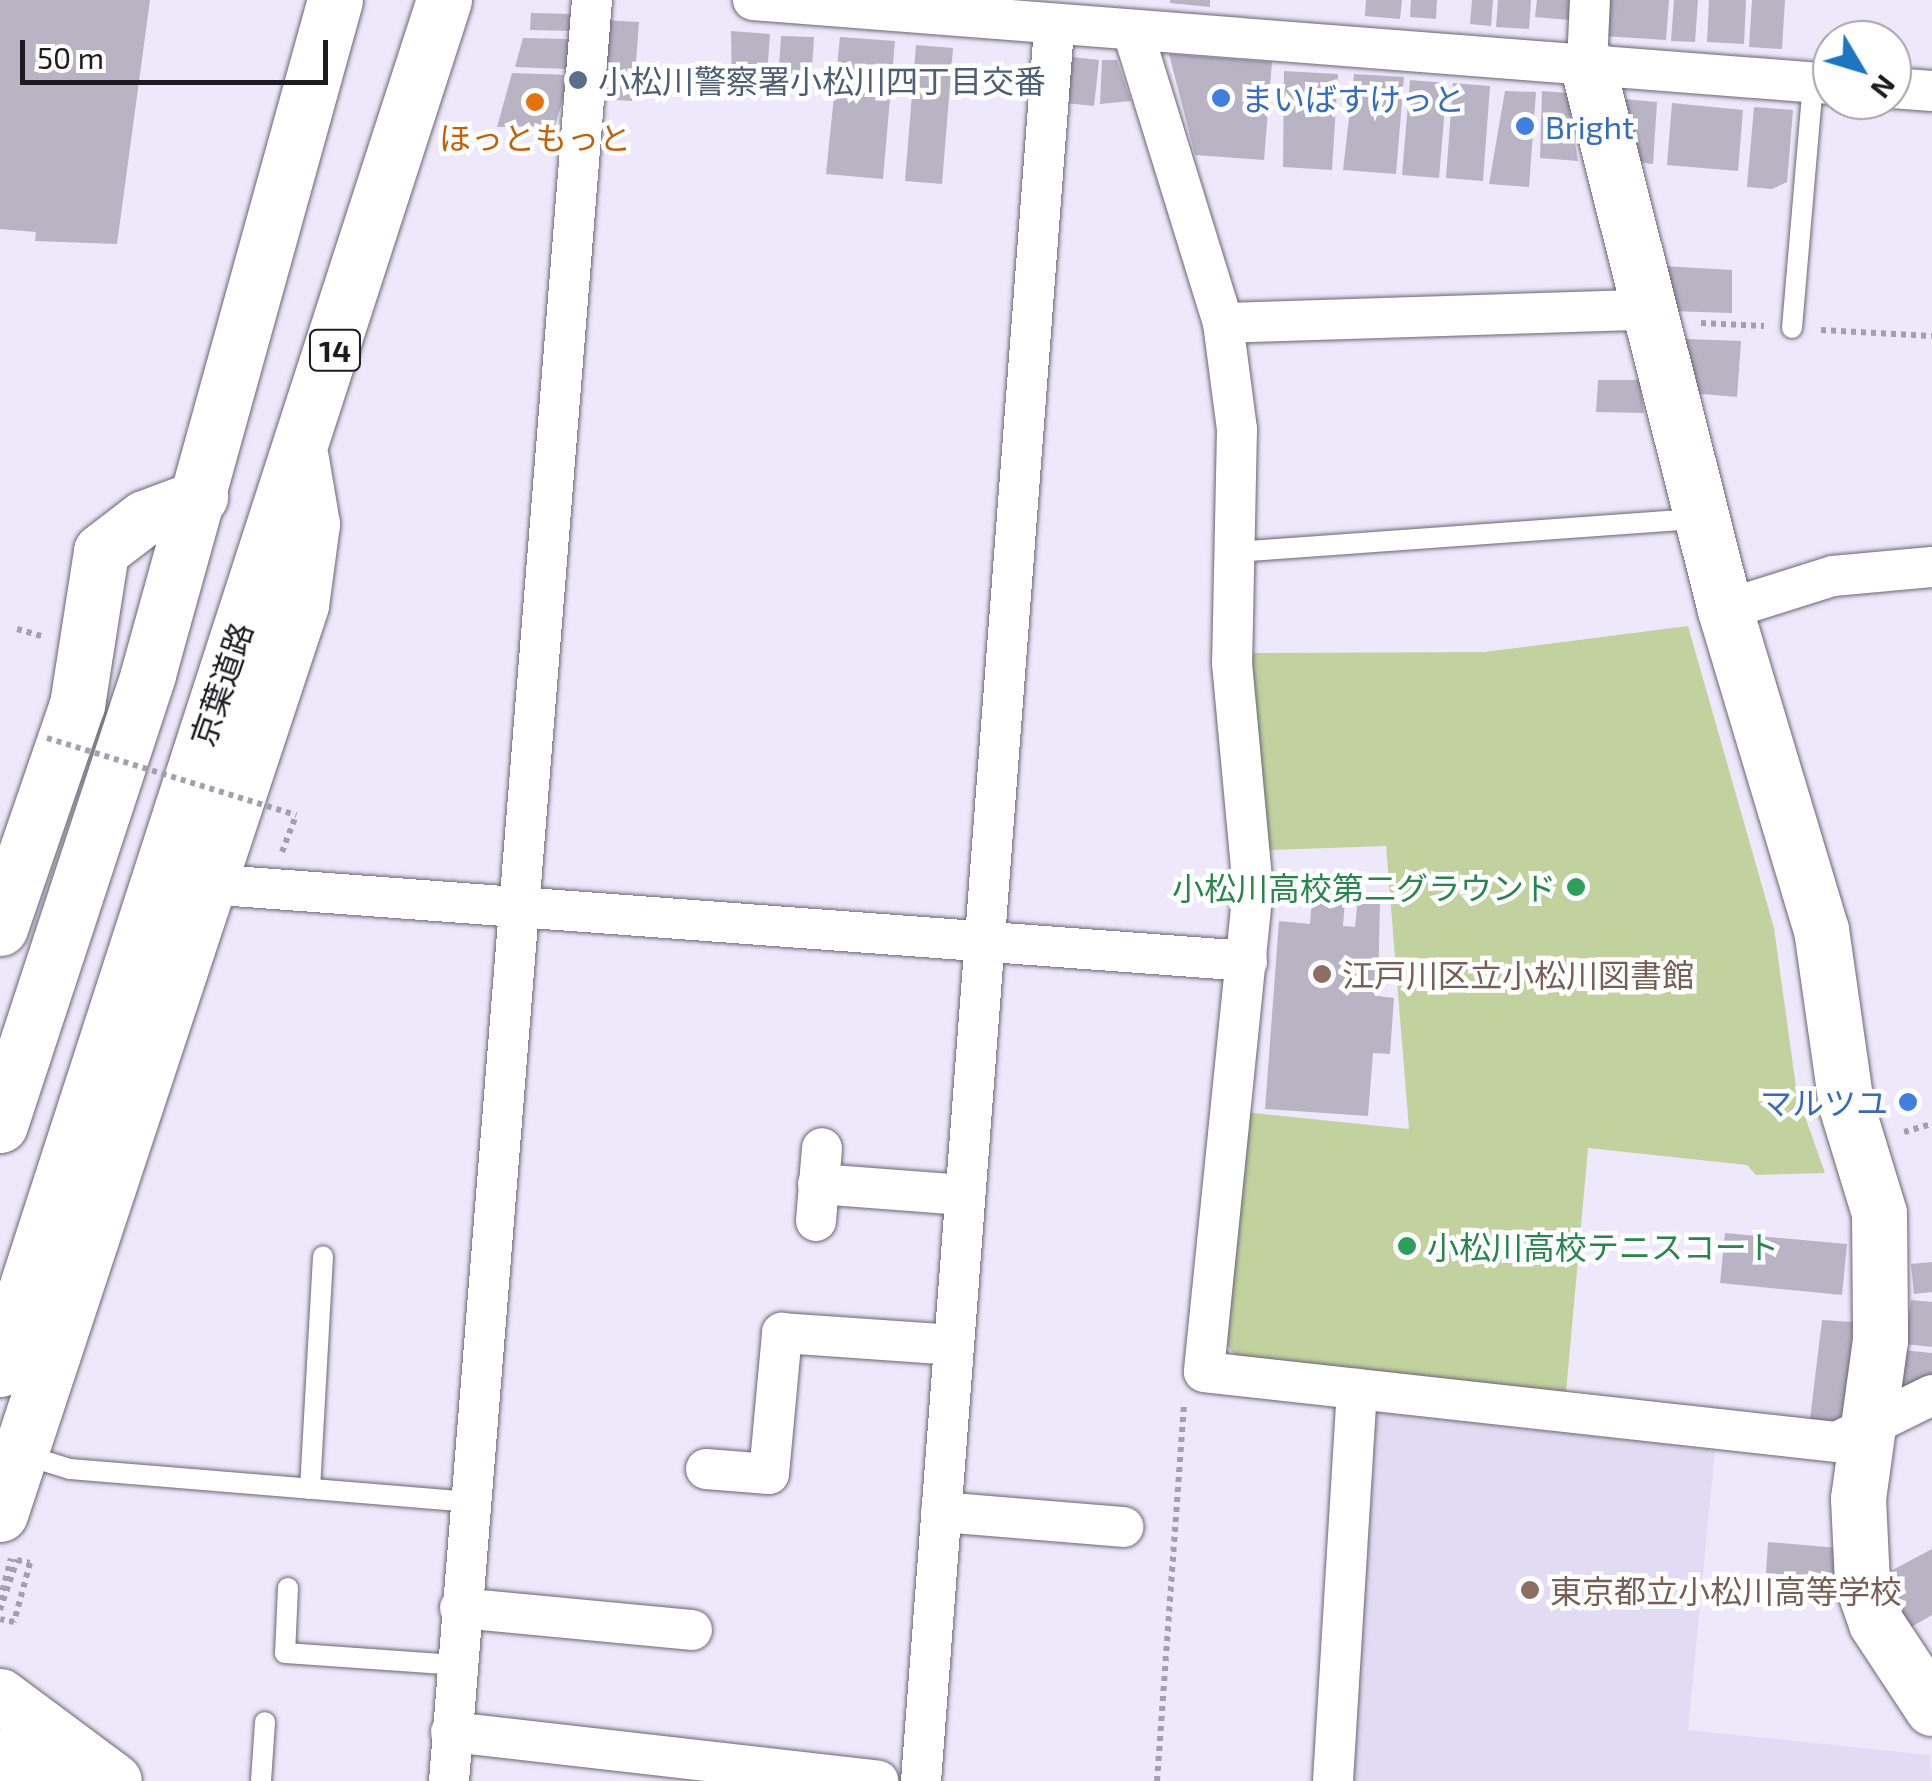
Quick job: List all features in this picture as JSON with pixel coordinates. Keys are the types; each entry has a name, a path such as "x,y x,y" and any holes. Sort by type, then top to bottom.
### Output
{"main road":[{"path":"0,1125 200,497 335,0"},
{"name":"京葉道路","path":"0,1369 301,459 444,0"},
{"path":"1587,63 1725,610 1821,929 1846,1104 1879,1212 1880,1340 1863,1432 1862,1584 1876,1624 1932,1708"},
{"path":"0,1514 300,604 312,524 301,459"},
{"path":"0,928 11,861 77,705 101,551 144,518 200,497"},
{"path":"0,1696 114,1781"},
{"path":"0,1760 29,1781"},
{"path":"0,1760 94,1781"}],"street":[{"path":"448,1781 592,0"},
{"path":"753,0 1054,27 1117,21 1812,82"},
{"path":"1587,63 1590,0"},
{"path":"1117,21 1222,323 1237,429 1232,663 1253,888 1204,1372 1838,1442 1932,1395"},
{"path":"921,1781 1054,27"},
{"path":"1222,323 1648,310"},
{"path":"1725,610 1834,576 1932,568"},
{"path":"206,884 1247,961"},
{"path":"819,1184 964,1195"},
{"path":"706,1469 769,1474 782,1332 953,1346"},
{"path":"1333,1781 1357,1389"},
{"path":"941,1512 1123,1527"},
{"path":"460,1608 692,1630"},
{"path":"452,1732 878,1781"}],"lane":[{"path":"1792,328 1818,120"},
{"path":"1235,552 1702,519"},
{"path":"310,1489 323,1256"},
{"path":"20,1453 70,1469 468,1502"},
{"path":"288,1588 285,1652 456,1664"},
{"path":"261,1781 264,1722"}],"path":[{"path":"47,738 296,816"},
{"path":"1157,1781 1184,1390 1204,1372"},
{"path":"0,1610 17,1560 30,1563 14,1622 0,1620"}],"shaded area":[{"name":"東京都立小松川高等学校","path":"1373,1412 1715,1450 1688,1730 1930,1755 1932,1781 1344,1781"}],"green space":[{"name":"小松川高校第二グラウンド","path":"1688,626 1774,928 1797,1094 1825,1173 1756,1175 1747,1165 1588,1148 1566,1393 1237,1358 1227,1345 1243,1112 1409,1129 1386,846 1267,850 1250,653 1484,652"}],"building":[{"path":"0,0 150,0 117,244 35,241 36,232 0,229"},
{"path":"1210,0 1210,7 1170,3"},
{"path":"1366,0 1402,0 1400,19 1365,16"},
{"path":"1411,0 1437,0 1436,19 1410,17"},
{"path":"1472,0 1493,0 1491,26 1470,24"},
{"path":"1498,0 1531,0 1529,29 1496,27"},
{"path":"1537,0 1571,0 1569,20 1535,17"},
{"path":"1606,0 1669,0 1666,40 1603,36"},
{"path":"1674,0 1698,0 1695,42 1671,41"},
{"path":"1709,0 1746,0 1744,44 1707,42"},
{"path":"1752,0 1785,0 1782,49 1749,47"},
{"path":"531,13 572,14 572,31 530,30"},
{"path":"603,20 639,22 633,101 597,99"},
{"path":"731,31 770,34 766,90 732,88"},
{"path":"781,36 814,37 811,84 778,82"},
{"path":"840,37 895,41 883,179 826,174"},
{"path":"523,38 569,39 569,69 515,67"},
{"path":"916,45 953,48 942,184 905,181"},
{"path":"1169,54 1272,62 1264,160 1195,155"},
{"path":"1072,57 1099,60 1094,106 1066,103"},
{"path":"1102,60 1117,60 1131,101 1100,104"},
{"path":"1284,71 1338,74 1332,170 1283,167"},
{"path":"512,73 570,75 555,126 497,127"},
{"path":"1354,74 1404,77 1396,174 1343,170"},
{"path":"1410,80 1447,83 1439,178 1402,175"},
{"path":"1453,83 1490,86 1483,181 1446,178"},
{"path":"1505,91 1536,92 1529,187 1489,184"},
{"path":"1542,91 1567,93 1578,161 1540,158"},
{"path":"1623,99 1657,102 1653,164 1633,162"},
{"path":"1672,103 1743,110 1738,171 1667,165"},
{"path":"1754,107 1793,110 1787,182 1772,189 1747,187"},
{"path":"1663,266 1732,270 1732,313 1668,311"},
{"path":"1685,339 1741,341 1737,397 1691,393"},
{"path":"1598,380 1639,380 1644,413 1596,412"},
{"path":"1358,897 1380,899 1378,996 1394,998 1390,1054 1373,1053 1368,1116 1265,1109 1279,921 1310,924 1312,898 1345,900 1343,926 1355,927"},
{"path":"1725,1233 1847,1244 1842,1295 1720,1283"},
{"path":"1932,1262 1932,1292 1914,1294 1911,1264"},
{"path":"1911,1300 1932,1302 1932,1347 1905,1344"},
{"path":"1822,1320 1853,1322 1845,1422 1810,1419"},
{"path":"1902,1350 1932,1353 1932,1382 1897,1392"},
{"path":"1768,1542 1838,1548 1836,1579 1766,1573"},
{"path":"1932,1549 1932,1615 1906,1630 1885,1574"}],"place":[{"name":"小松川警察署小松川四丁目交番","path":"578,80"},
{"name":"まいばすけっと","path":"1221,98"},
{"name":"ほっともっと","path":"535,102"},
{"name":"Bright","path":"1525,126"},
{"name":"小松川高校第二グラウンド","path":"1576,887"},
{"name":"江戸川区立小松川図書館","path":"1322,974"},
{"name":"マルツユ","path":"1908,1102"},
{"name":"小松川高校テニスコート","path":"1407,1246"},
{"name":"東京都立小松川高等学校","path":"1530,1590"}]}
